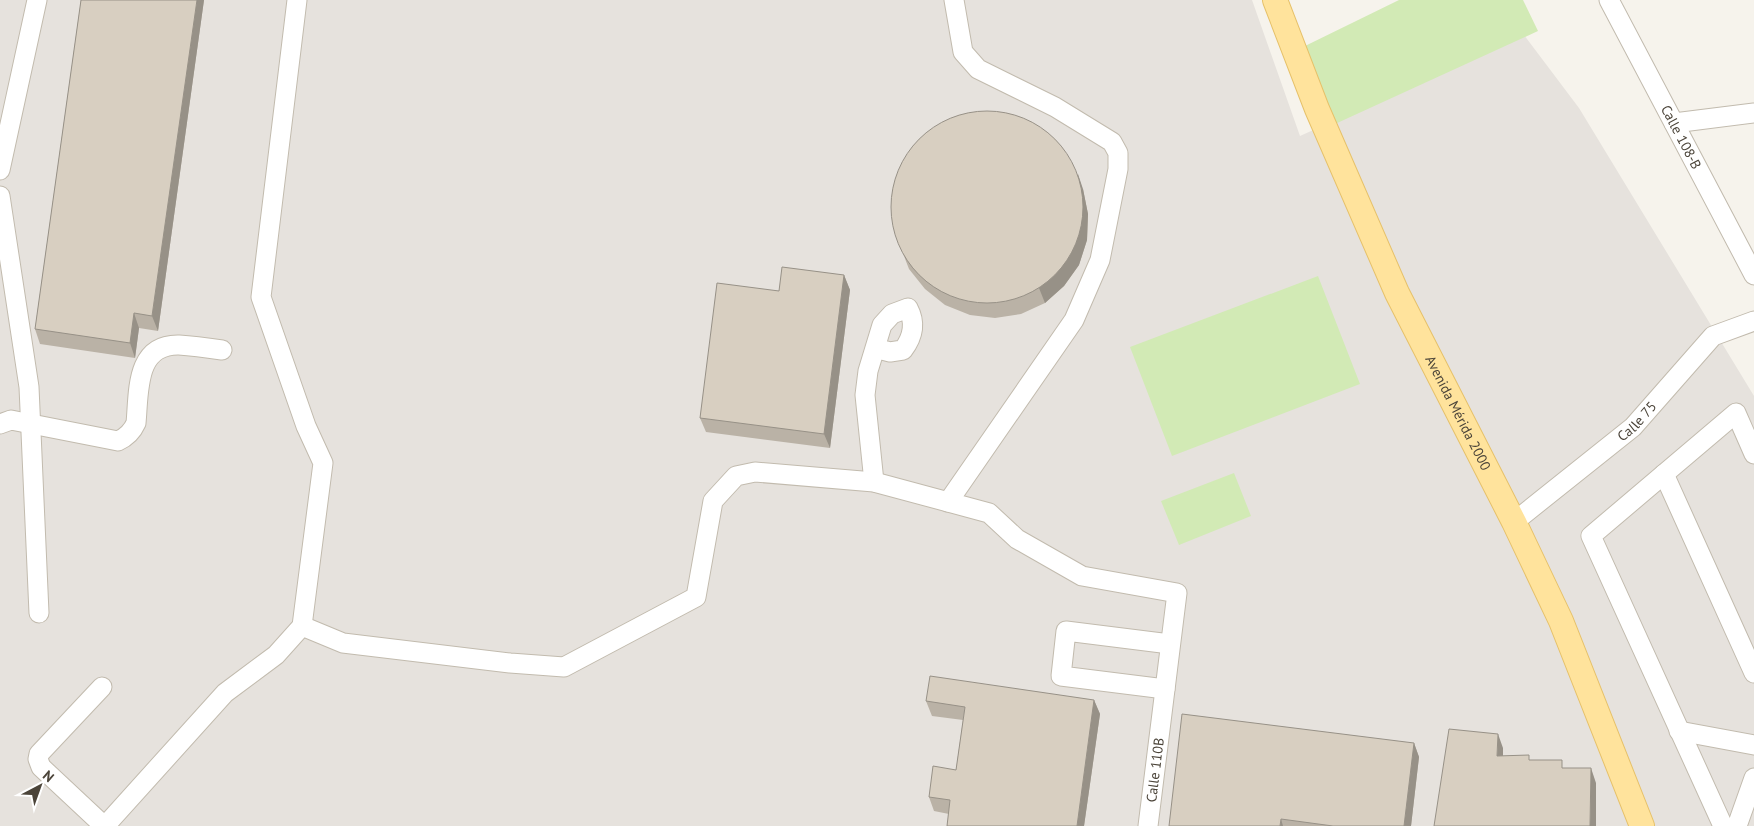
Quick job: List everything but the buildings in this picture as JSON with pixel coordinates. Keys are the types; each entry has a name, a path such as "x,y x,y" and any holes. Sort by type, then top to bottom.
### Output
{"main road":[{"name":"Avenida Mérida 2000","path":"1275,0 1317,109 1398,293 1514,522 1561,622 1642,826"}],"street":[{"path":"0,170 37,0"},
{"path":"102,687 39,754 38,759 41,767 105,826 225,693 276,655 302,626 323,464 306,426 261,297 296,0"},
{"path":"302,626 343,643 510,663 564,667 696,597 713,501 736,476 755,472 874,482 948,502 1074,320 1100,260 1118,169 1118,153 1112,142 1055,107 978,69 963,52 954,0"},
{"name":"Calle 108-B","path":"1609,0 1754,275"},
{"path":"1674,123 1754,113"},
{"path":"0,196 29,387 39,613"},
{"name":"Calle 75","path":"1514,522 1633,427 1713,336 1754,321"},
{"path":"0,424 11,420 118,441 126,438 136,423 142,369 151,355 164,346 178,345 222,350"},
{"path":"874,482 865,395 868,371 875,348"},
{"path":"1723,826 1590,536 1736,413 1754,454"},
{"path":"1664,474 1754,673"},
{"name":"Calle 110B","path":"948,502 989,513 1017,539 1082,576 1177,593 1148,826"},
{"path":"1165,688 1061,676 1066,632 1170,644"},
{"path":"1679,731 1754,745"},
{"path":"1737,826 1754,778"}],"shaded area":[{"path":"0,0 1252,0 1300,136 1524,35 1579,108 1754,396 1754,826 0,826"}],"green space":[{"path":"1399,0 1523,0 1538,31 1335,124 1305,46"},
{"path":"1318,276 1360,384 1172,456 1130,347"},
{"path":"1234,473 1251,516 1179,545 1161,501"}]}
